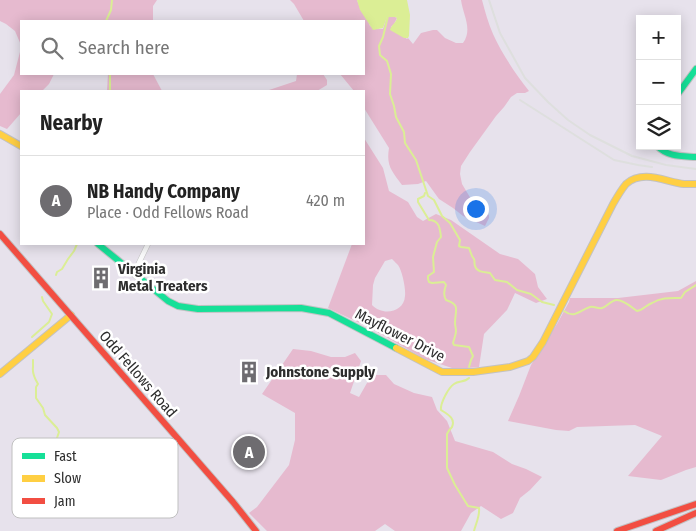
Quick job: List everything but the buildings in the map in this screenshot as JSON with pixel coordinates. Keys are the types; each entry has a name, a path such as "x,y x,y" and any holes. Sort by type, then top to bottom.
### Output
{"main road":[{"path":"681,90 696,69"},
{"path":"0,134 20,145"},
{"path":"662,150 672,155 696,156"},
{"name":"Mayflower Drive","path":"99,245 168,301 178,306 198,309 301,308 317,310 329,313 442,372 453,374 472,373 521,364 528,361 538,350 613,204 628,182 644,177 684,184 696,184"},
{"name":"Odd Fellows Road","path":"0,234 177,438"},
{"path":"0,374 70,315"},
{"name":"Odd Fellows Road","path":"178,439 256,531"},
{"path":"617,531 696,504"},
{"path":"656,531 696,513"}],"street":[{"path":"134,273 148,245"}],"shaded area":[{"path":"0,0 157,0 153,6 153,20 20,20 20,43 15,31 0,21"},
{"path":"290,0 357,0 370,26 383,29 387,17 395,17 397,18 391,27 408,38 413,44 421,33 433,30 437,30 445,38 456,43 463,43 466,38 467,27 461,0 482,0 496,41 529,91 517,93 511,97 461,166 462,184 474,204 489,215 485,226 463,216 439,199 426,181 418,184 402,185 393,172 388,159 389,148 365,110 365,90 353,90 341,75 365,75 365,20 303,20"},
{"path":"357,0 407,0 410,15 408,38 404,38 390,30 397,18 395,17 387,17 383,28 373,30 360,10"},
{"path":"20,52 20,75 54,75 43,90 20,90 20,114 7,129 0,126 0,94 14,75"},
{"path":"108,75 154,75 161,90 107,90"},
{"path":"297,75 324,75 327,80 327,85 319,90 269,90 296,81"},
{"path":"365,140 383,168 389,191 408,202 417,217 423,221 436,214 451,220 500,254 518,259 535,274 538,287 547,299 536,303 515,293 507,310 484,334 479,367 455,369 425,359 370,328 328,308 352,245 365,245","holes":["392,259 398,265 404,284 404,302 392,311 381,311 372,305 375,278 385,261"]},
{"path":"696,281 696,467 661,480 628,476 662,436 635,425 577,427 569,431 508,421 531,365 557,324 570,298 618,298 678,291"},
{"path":"293,349 311,351 331,357 345,357 355,353 361,361 350,393 359,397 367,383 375,375 386,375 394,384 414,393 432,397 437,410 447,421 455,441 493,452 512,464 542,477 520,498 513,513 501,519 481,506 471,513 461,531 395,531 385,524 375,531 267,531 249,513 257,507 289,465 295,440 295,413 262,394"}],"waterway":[{"path":"106,20 111,10 112,0"},
{"path":"388,16 379,46 380,55 387,61 391,74 390,94 396,117 404,132 405,143 416,160 428,196 434,200 442,216 450,223 460,240 459,246 469,248 478,270 490,273 495,280 507,282 517,290 531,294 542,302 554,305"},
{"path":"110,75 110,90"},
{"path":"425,193 424,196 418,199 418,202 429,220 435,221 438,225 441,237 437,242 433,257 434,272 428,276 428,279 429,282 444,282 446,285 445,298 454,304 456,308 456,332 453,343 454,345 469,347 473,356 469,367"},
{"path":"56,275 62,269 77,245"},
{"path":"564,311 574,314 590,307 604,307 616,300 624,302 637,311 659,300 681,298 685,292 696,285"},
{"path":"32,337 49,322 52,314 42,297"},
{"path":"33,360 33,374 38,384 36,387 36,398 43,408 45,415 57,428 59,432 57,438"},
{"path":"469,378 452,386 443,400 441,410 453,421 452,427 447,434 447,468 468,506 479,508 474,531"}],"railway":[{"path":"489,0 500,33 525,78 568,120 590,135 632,156 666,165 696,169"},
{"path":"520,100 614,160 652,167"}],"traffic: fast":[{"path":"681,90 696,69"},
{"path":"661,150 670,154 696,157"},
{"path":"99,245 168,301 178,306 198,309 301,308 329,313 396,348"}],"traffic: slow":[{"path":"0,134 20,145"},
{"path":"396,348 442,372 473,372 510,367 528,361 543,342 613,204 626,184 640,177 696,184"},
{"path":"0,374 71,315"}],"traffic: jam":[{"path":"0,234 177,438"},
{"path":"178,439 256,531"},
{"path":"617,531 696,504"},
{"path":"656,531 696,513"}],"place":[{"name":"Virginia Metal Treaters","path":"101,278"},
{"name":"Johnstone Supply","path":"249,372"},
{"name":"NB Handy Company","path":"249,452"}]}
